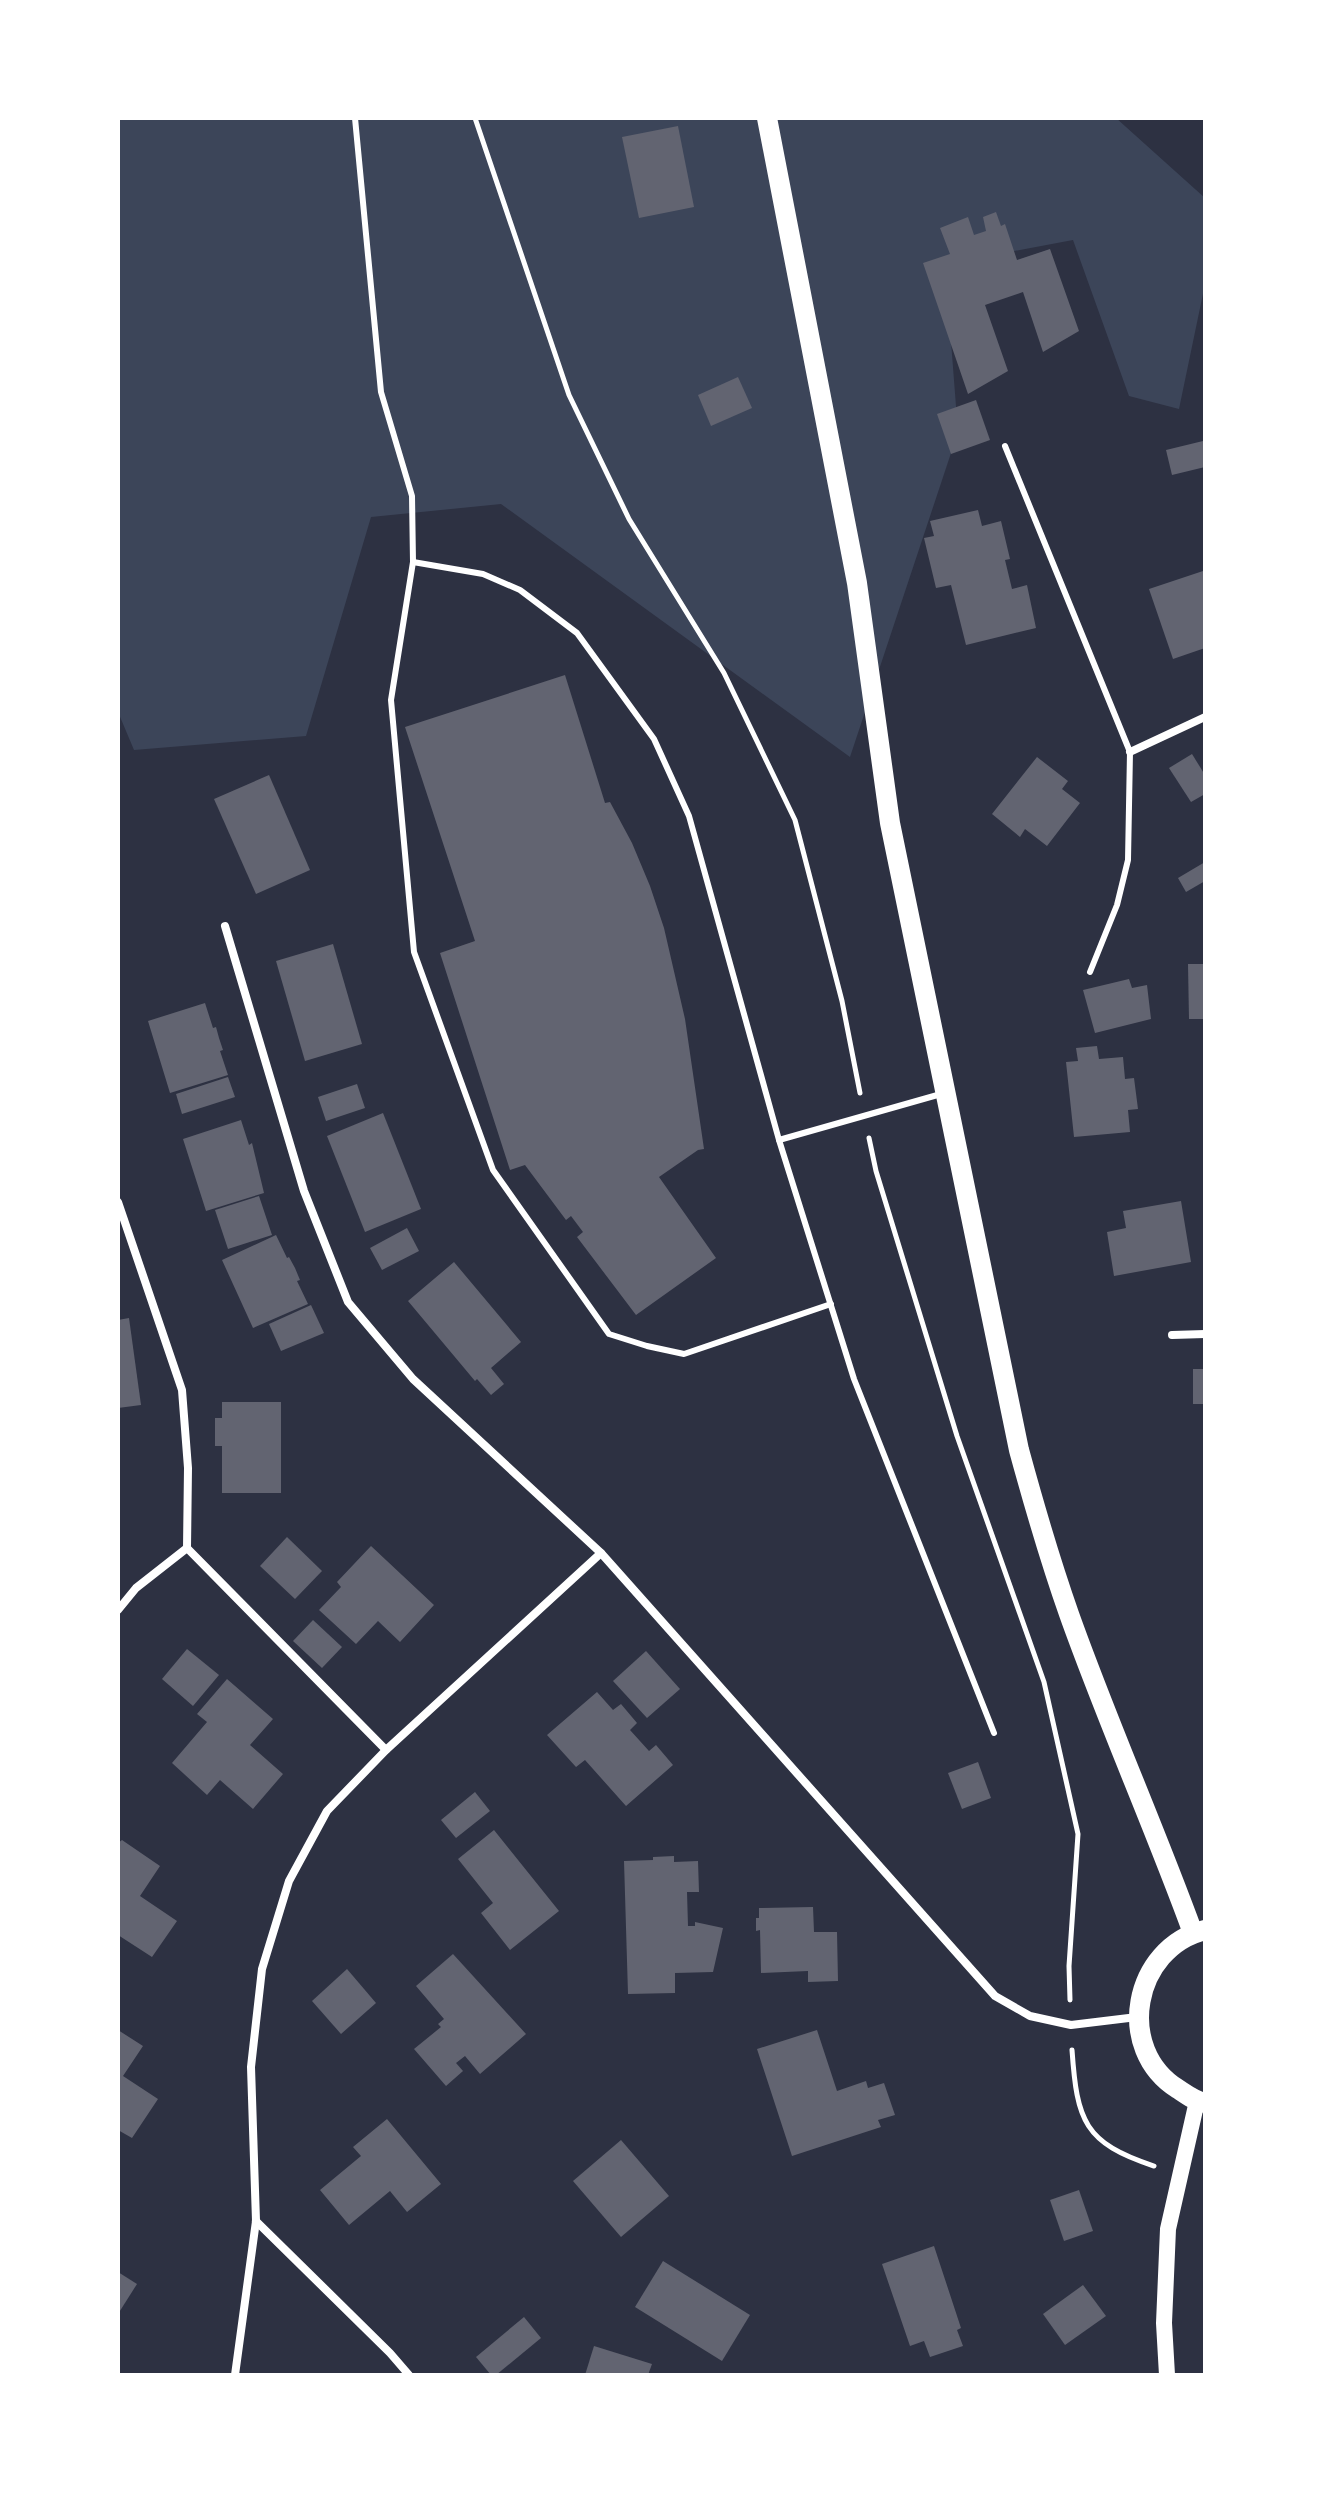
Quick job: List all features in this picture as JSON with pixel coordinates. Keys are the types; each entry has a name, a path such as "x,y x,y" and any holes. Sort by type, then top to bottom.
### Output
{"main road":[{"path":"767,118 857,583 890,823 1019,1450 1069,1615 1199,1932 1170,1947 1153,1967 1142,1991 1138,2017 1146,2053 1167,2082 1201,2102 1179,2174 1168,2229 1164,2323 1167,2375"}],"street":[{"path":"1130,752 1205,717"},
{"path":"225,926 304,1191 348,1302 413,1379 601,1553 995,1996 1030,2016 1071,2025 1138,2017"},
{"path":"118,1202 182,1390 188,1468 187,1548 386,1750"},
{"path":"1172,1335 1205,1334"},
{"path":"118,1610 136,1588 187,1548"},
{"path":"235,2375 256,2221 251,2067 262,1969 289,1881 327,1811 386,1750 601,1553"},
{"path":"256,2221 409,2375"}],"lane":[{"path":"355,118 381,392 412,496 413,562 391,700 414,952 493,1170 609,1334 684,1354 831,1304"},
{"path":"1005,446 1130,752 1128,860 1117,905 1090,972"},
{"path":"413,562 483,574 520,590 577,633 654,739 689,816 779,1140 854,1379 994,1733"},
{"path":"779,1140 947,1092"}],"path":[{"path":"475,118 569,395 629,519 724,673 795,820 842,1001 876,1171 957,1436 1044,1682 1078,1834 1069,1966 1074,2084 1081,2113 1099,2140 1122,2155 1179,2174"}],"shaded area":[{"path":"118,118 1116,118 1205,198 1205,284 1179,409 1129,396 1073,240 945,264 958,432 850,757 501,504 371,517 306,736 134,750 118,712"}],"building":[{"path":"678,126 694,207 639,218 622,137"},
{"path":"996,212 1001,226 1005,224 1017,260 1050,249 1079,331 1043,352 1023,292 985,305 1008,371 968,394 923,263 950,254 940,228 968,217 974,235 986,231 983,217"},
{"path":"738,377 752,408 711,426 698,395"},
{"path":"976,400 990,440 951,454 937,414"},
{"path":"1203,441 1205,467 1172,475 1166,450"},
{"path":"978,510 982,526 1001,521 1010,559 1005,560 1012,589 1027,585 1036,628 966,645 951,585 936,588 924,538 934,536 930,521"},
{"path":"1203,571 1205,648 1173,659 1149,589"},
{"path":"565,675 605,803 610,802 632,843 664,928 685,1019 704,1149 659,1177 716,1258 636,1315 577,1237 583,1232 571,1216 566,1220 525,1165 510,1170 440,953 475,941 405,727"},
{"path":"1192,754 1205,775 1205,794 1191,802 1169,768"},
{"path":"1037,757 1068,781 1062,789 1080,803 1047,846 1025,829 1020,837 992,814"},
{"path":"269,775 310,870 256,894 214,799"},
{"path":"1205,862 1205,881 1186,892 1178,878"},
{"path":"333,944 362,1044 305,1061 276,961"},
{"path":"1188,964 1205,964 1205,1019 1189,1019"},
{"path":"1129,979 1132,988 1147,985 1151,1019 1095,1033 1083,990"},
{"path":"205,1003 213,1028 216,1027 228,1075 170,1093 148,1021"},
{"path":"1097,1046 1099,1059 1123,1057 1125,1079 1134,1078 1138,1109 1128,1110 1130,1132 1074,1137 1066,1062 1078,1061 1076,1048"},
{"path":"228,1077 235,1097 182,1114 176,1094"},
{"path":"357,1084 365,1108 326,1121 318,1097"},
{"path":"383,1113 421,1209 365,1232 327,1136"},
{"path":"241,1120 249,1145 252,1143 264,1193 206,1211 183,1139"},
{"path":"259,1196 272,1235 228,1249 215,1210"},
{"path":"1181,1201 1191,1262 1114,1276 1107,1232 1126,1228 1123,1211"},
{"path":"407,1228 419,1251 382,1270 370,1248"},
{"path":"276,1235 295,1268 300,1280 297,1281 308,1304 253,1328 222,1260"},
{"path":"454,1262 521,1342 491,1368 504,1384 491,1395 477,1379 475,1381 408,1301"},
{"path":"311,1305 324,1333 281,1351 269,1324"},
{"path":"129,1318 141,1405 118,1408 118,1320"},
{"path":"1193,1369 1205,1369 1205,1404 1193,1404"},
{"path":"222,1402 281,1402 281,1493 222,1493 222,1446 215,1446 215,1418 222,1418"},
{"path":"287,1537 322,1571 295,1599 260,1566"},
{"path":"371,1546 434,1605 400,1642 378,1621 356,1644 319,1610 341,1587 337,1582"},
{"path":"313,1620 342,1647 322,1668 293,1641"},
{"path":"187,1649 219,1675 193,1706 162,1679"},
{"path":"646,1651 680,1689 647,1718 613,1681"},
{"path":"227,1679 273,1719 250,1745 283,1774 253,1809 220,1780 207,1795 172,1763 207,1722 197,1714"},
{"path":"597,1692 613,1710 621,1704 637,1723 630,1730 649,1751 656,1745 673,1765 626,1806 585,1760 576,1767 547,1735"},
{"path":"978,1762 991,1798 962,1809 948,1773"},
{"path":"475,1792 490,1811 456,1838 441,1820"},
{"path":"494,1830 559,1911 510,1950 481,1913 493,1903 458,1859"},
{"path":"122,1840 160,1866 140,1896 177,1921 152,1957 118,1935 118,1843"},
{"path":"674,1856 674,1862 698,1861 699,1892 687,1892 688,1926 695,1926 695,1922 723,1928 713,1972 675,1973 675,1993 628,1994 624,1861"},
{"path":"813,1907 814,1932 837,1932 838,1981 808,1982 808,1971 761,1973 760,1930 756,1931 759,1908"},
{"path":"453,1954 526,2034 480,2074 465,2056 456,2063 463,2071 446,2086 414,2049 441,2027 438,2024 444,2019 416,1986"},
{"path":"347,1969 376,2003 341,2034 312,2001"},
{"path":"118,2030 143,2046 123,2076 158,2099 132,2138 118,2130"},
{"path":"817,2030 837,2091 866,2081 868,2088 884,2083 895,2115 878,2120 881,2127 792,2156 757,2049"},
{"path":"387,2119 441,2184 407,2212 390,2191 349,2225 320,2190 361,2156 353,2147"},
{"path":"621,2140 669,2196 621,2237 573,2181"},
{"path":"1079,2190 1093,2231 1064,2241 1050,2200"},
{"path":"934,2246 961,2328 957,2330 963,2346 930,2357 924,2341 910,2346 882,2264"},
{"path":"663,2261 750,2315 722,2361 635,2307"},
{"path":"118,2272 137,2284 118,2314"},
{"path":"1083,2285 1106,2316 1065,2345 1043,2314"},
{"path":"524,2317 541,2338 496,2375 491,2375 476,2357"},
{"path":"594,2346 652,2364 648,2375 585,2375"}]}
